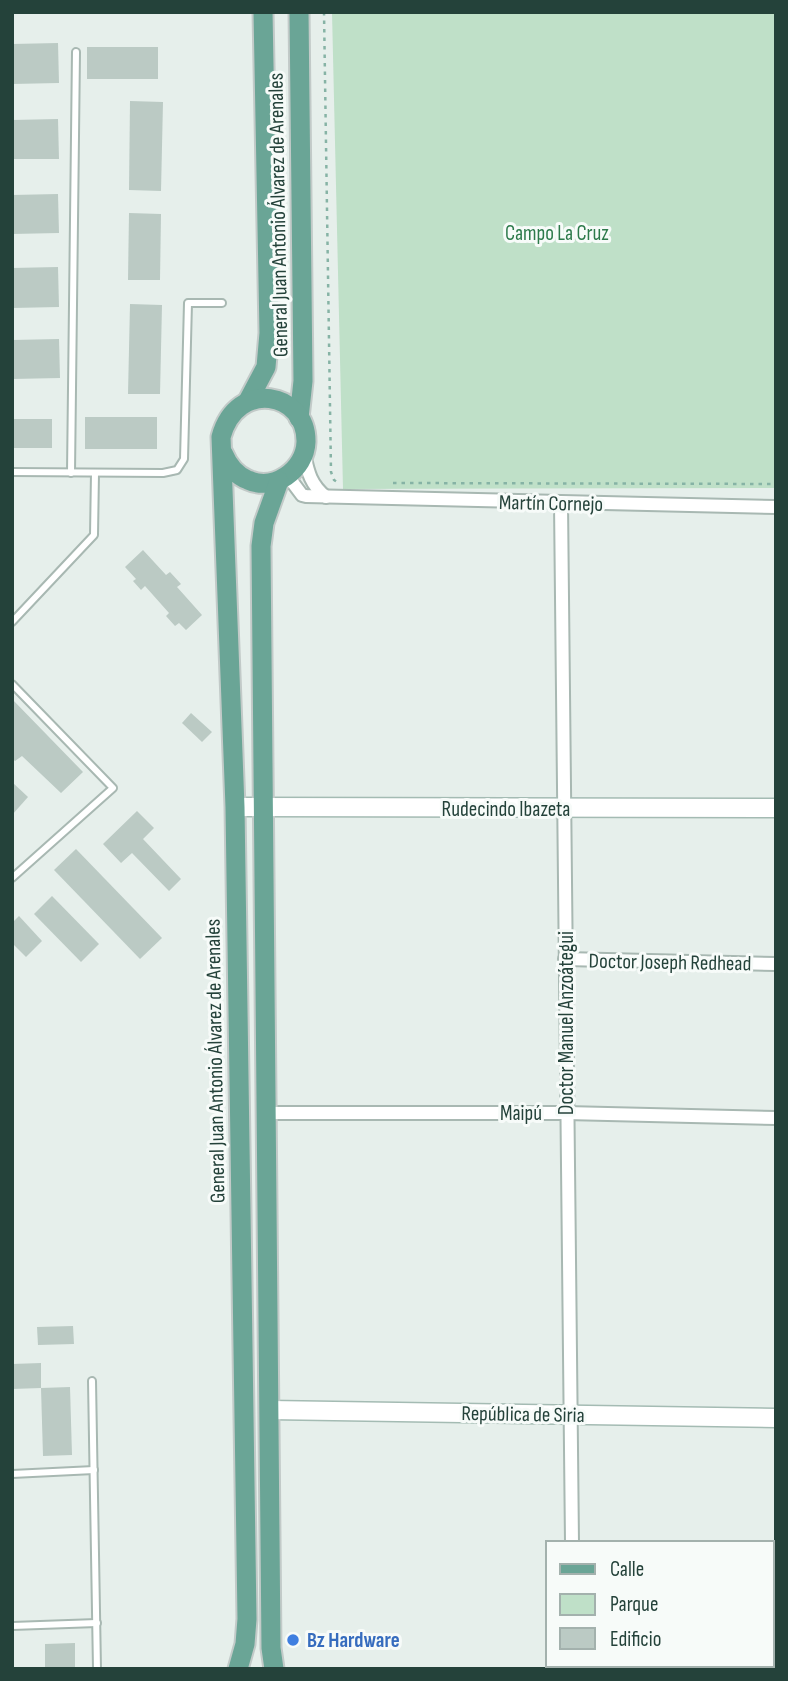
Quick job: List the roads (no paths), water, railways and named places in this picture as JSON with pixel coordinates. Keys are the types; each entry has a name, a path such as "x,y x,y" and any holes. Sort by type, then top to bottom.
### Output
{"main road":[{"name":"General Juan Antonio Álvarez de Arenales","path":"238,1669 247,1619 235,807 221,437 225,422 234,410 248,401 266,367 270,333 263,12"},
{"name":"General Juan Antonio Álvarez de Arenales","path":"299,12 303,381 299,418 304,430 304,454"},
{"path":"248,401 261,398 274,400 284,404 299,418"},
{"path":"223,453 228,464 245,479 262,483 283,478 295,470 304,454"},
{"path":"274,1669 271,1647 261,546 264,523 283,478"}],"street":[{"path":"304,454 315,488 326,497"},
{"name":"Martín Cornejo","path":"283,478 302,495 326,497 776,507"},
{"name":"Doctor Manuel Anzoátegui","path":"561,503 572,1541"},
{"name":"Rudecindo Ibazeta","path":"235,807 563,810 776,808"},
{"name":"Doctor Joseph Redhead","path":"565,960 776,964"},
{"name":"Maipú","path":"266,1113 566,1113 776,1118"},
{"name":"República de Siria","path":"270,1410 776,1418"}],"lane":[{"path":"71,473 76,52"},
{"path":"12,472 163,473 177,470 184,459 188,303 222,303"},
{"path":"12,622 94,535 95,473"},
{"path":"12,684 113,788 12,878"},
{"path":"92,1381 97,1669"},
{"path":"12,1475 94,1470"},
{"path":"12,1626 97,1623"}],"place":[{"name":"Bz Hardware","path":"293,1640"}],"park label":[{"name":"Campo La Cruz","path":"557,233"}]}
